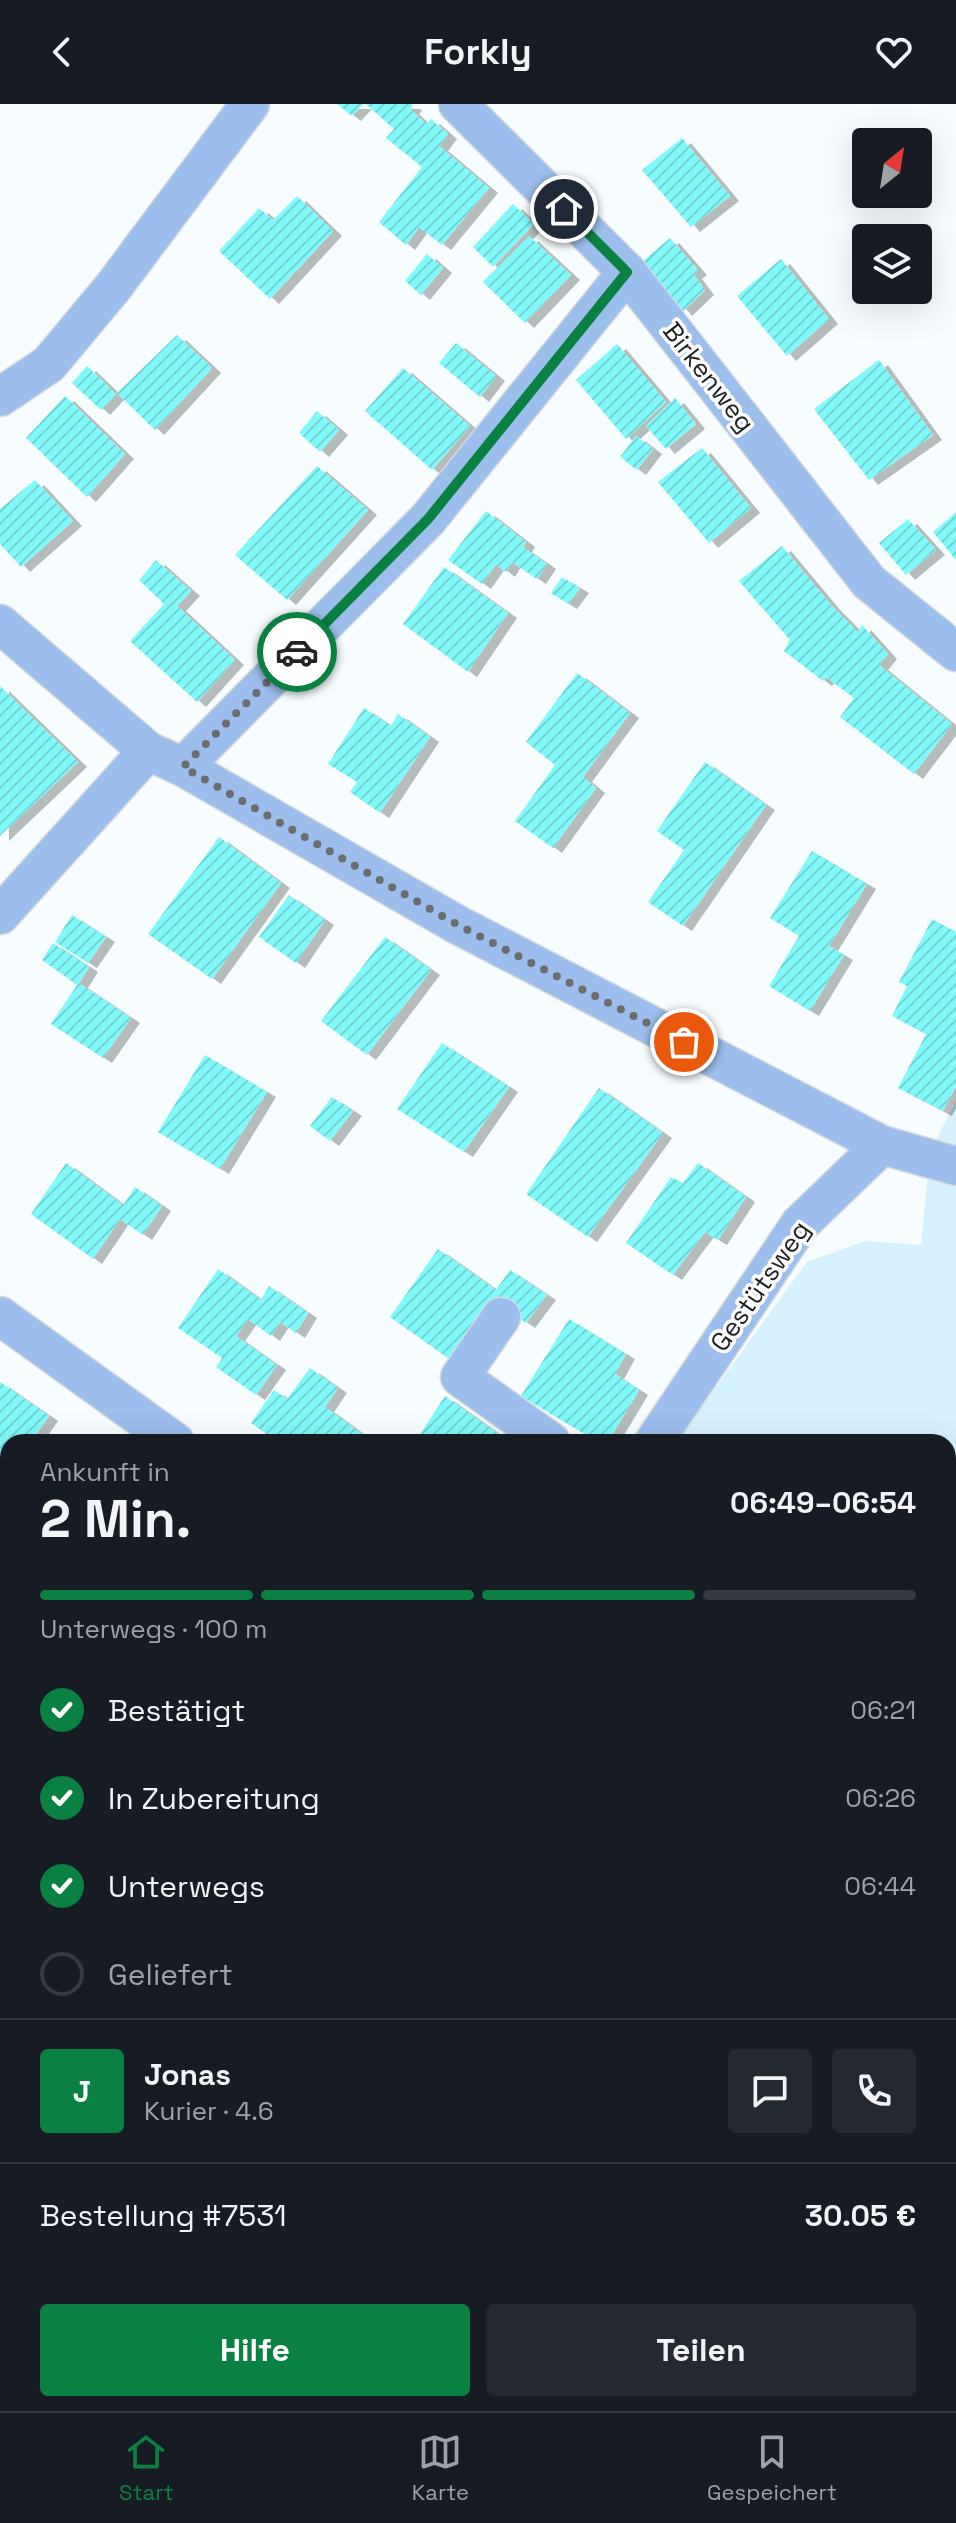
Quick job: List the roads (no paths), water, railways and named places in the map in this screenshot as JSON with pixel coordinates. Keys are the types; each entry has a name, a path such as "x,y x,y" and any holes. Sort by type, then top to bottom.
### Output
{"street":[{"path":"0,397 49,364 114,286 250,104"},
{"name":"Birkenweg","path":"458,104 627,272 869,582 956,652"},
{"path":"183,767 428,519 627,272"},
{"path":"0,624 148,751 183,767 458,925 882,1145 956,1166"},
{"path":"2,912 148,751"},
{"name":"Gestütsweg","path":"659,1434 800,1224 882,1145"},
{"path":"0,1316 135,1431"},
{"path":"501,1317 460,1377 540,1434"}]}
